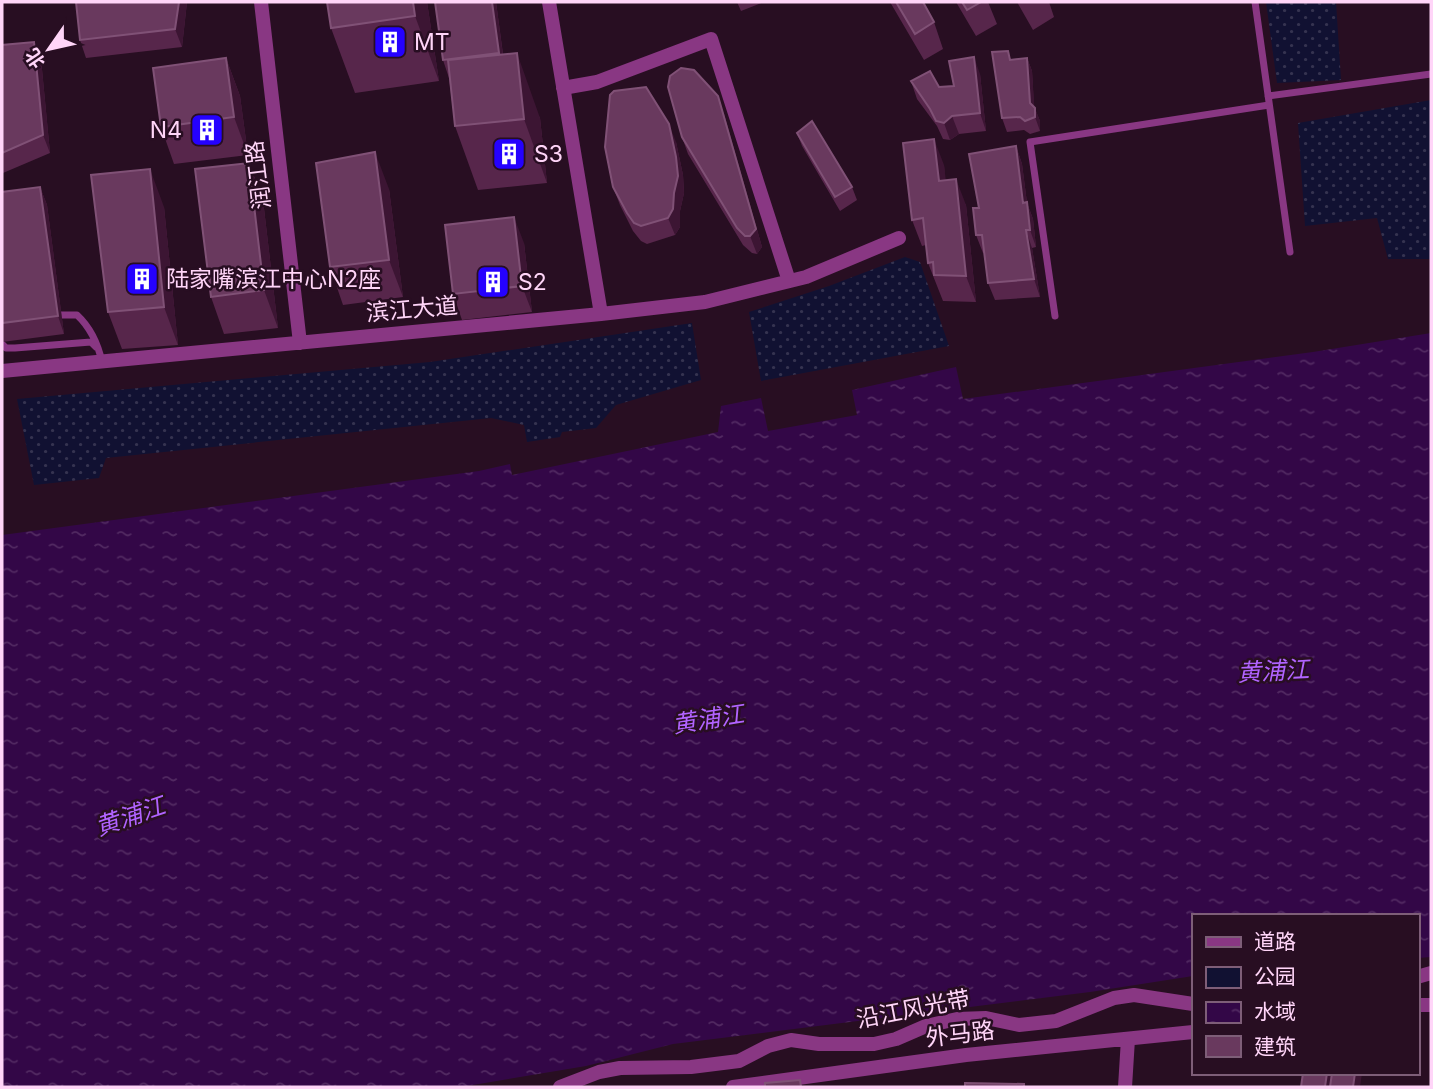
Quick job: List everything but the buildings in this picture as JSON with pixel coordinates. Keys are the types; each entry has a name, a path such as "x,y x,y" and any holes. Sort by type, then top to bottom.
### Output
{"street":[{"name":"润江路","path":"261,2 300,343"},
{"path":"549,2 601,314"},
{"path":"563,88 597,82 711,38 789,281"},
{"name":"滨江大道","path":"2,371 101,356 300,343 705,302 806,277 899,238"},
{"name":"沿江风光带","path":"560,1087 599,1072 620,1068 691,1067 739,1061 768,1046 791,1040 819,1044 874,1044 957,1018 986,1018 1019,1025 1056,1021 1114,998 1134,995 1192,1004"},
{"name":"外马路","path":"733,1087 966,1055 1192,1032"},
{"path":"1125,1087 1128,1039"}],"lane":[{"path":"1255,2 1290,252"},
{"path":"1055,316 1030,142 1431,74"},
{"path":"47,314 77,316 88,325 101,356"},
{"path":"2,344 6,348 15,348 91,342 101,356"}],"green space":[{"path":"1266,2 1336,2 1341,80 1277,83"},
{"path":"1431,100 1431,259 1388,259 1377,218 1305,226 1298,123"},
{"path":"905,257 920,262 949,346 761,381 749,312"},
{"path":"692,323 701,380 616,405 596,428 562,432 560,437 527,442 524,425 491,418 106,458 99,478 34,485 17,399 430,362"}],"water":[{"name":"黄浦江","path":"1431,333 1431,957 1419,958 1419,914 1192,914 1192,976 1090,992 673,1044 586,1066 461,1087 2,1087 2,535 479,471 510,464 512,475 718,432 721,406 761,398 768,431 857,415 852,390 956,367 963,399 1313,352"}],"place":[{"name":"MT","path":"390,42"},
{"name":"N4","path":"207,130"},
{"name":"S3","path":"509,154"},
{"name":"陆家嘴滨江中心N2座","path":"142,279"},
{"name":"S2","path":"493,282"}]}
